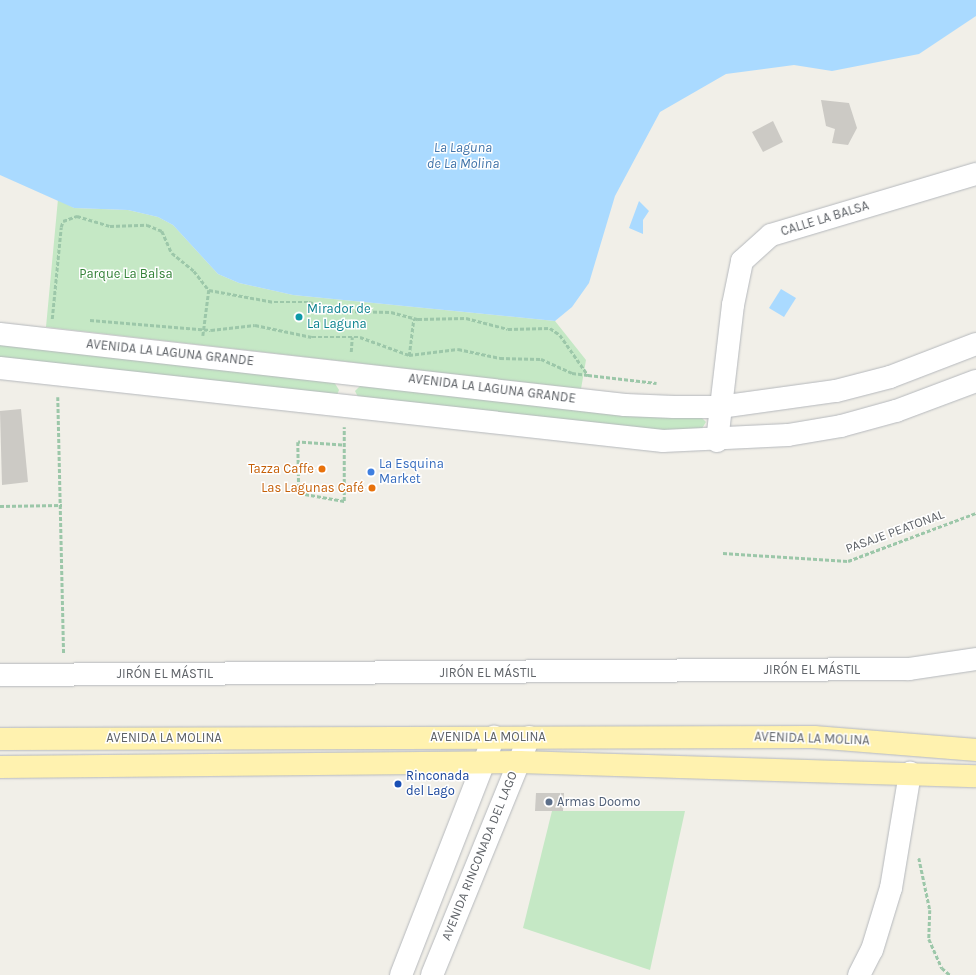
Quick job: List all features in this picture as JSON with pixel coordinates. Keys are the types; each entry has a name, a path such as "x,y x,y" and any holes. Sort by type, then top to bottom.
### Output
{"main road":[{"name":"AVENIDA LA MOLINA","path":"0,739 814,737 976,750"},
{"name":"AVENIDA LA MOLINA","path":"0,767 519,762 976,776"}],"street":[{"name":"CALLE LA BALSA","path":"717,441 720,407 742,261 772,235 976,174"},
{"name":"AVENIDA LA LAGUNA GRANDE","path":"0,334 51,329 201,356 625,405 720,407 836,391 890,377 976,344"},
{"path":"0,368 613,437 717,441 841,426 903,409 976,381"},
{"name":"JIRÓN EL MÁSTIL","path":"0,675 908,669 976,660"},
{"path":"409,973 494,737"},
{"name":"AVENIDA RINCONADA DEL LAGO","path":"432,975 529,737"},
{"path":"859,975 872,950 891,888 910,773"}],"path":[{"path":"51,329 61,227 70,217 91,219 110,226 155,227 166,238 172,253 194,271 209,290 274,302 309,302 343,311 391,312 414,318 450,317 508,329 550,328 560,335 588,375"},
{"path":"201,356 209,290"},
{"path":"406,379 414,318"},
{"path":"51,329 59,319"},
{"path":"82,320 203,330 255,325 312,337 352,337 409,355 458,349 500,358 541,359 572,373 664,384"},
{"path":"351,356 352,337"},
{"path":"57,374 62,505 64,675"},
{"path":"342,445 298,442 299,493 344,501 342,445 344,422"},
{"path":"0,506 62,505"},
{"name":"PASAJE PEATONAL","path":"723,553 848,561 976,513"},
{"path":"919,854 930,910 929,939 942,968 950,975"}],"green space":[{"name":"Parque La Balsa","path":"58,199 74,208 128,210 158,217 173,225 218,274 239,283 293,295 555,321 586,360 581,389 46,327"},
{"path":"0,343 334,382 339,390 337,395 0,358"},
{"path":"361,385 700,416 706,422 701,430 661,431 359,399 355,391"},
{"path":"552,811 685,811 650,970 523,928"}],"water":[{"name":"La Laguna de La Molina","path":"0,0 976,0 976,16 919,54 832,71 794,65 726,74 660,112 615,196 589,283 572,307 555,321 293,295 239,283 218,274 173,225 158,217 128,210 74,208 0,175"},
{"path":"639,201 649,211 643,220 643,234 629,228"},
{"path":"781,289 796,298 784,317 769,308"}],"building":[{"path":"821,100 849,103 857,128 848,145 832,143 835,129 826,126"},
{"path":"773,121 783,142 763,152 752,132"},
{"path":"21,409 28,482 2,485 0,411"},
{"name":"Armas Doomo","path":"536,793 564,793 563,811 535,811"}],"place":[{"name":"Mirador de La Laguna","path":"299,317"},
{"name":"Tazza Caffe","path":"322,469"},
{"name":"La Esquina Market","path":"371,472"},
{"name":"Las Lagunas Café","path":"372,488"},
{"name":"Rinconada del Lago","path":"398,784"},
{"name":"Armas Doomo","path":"549,802"}]}
